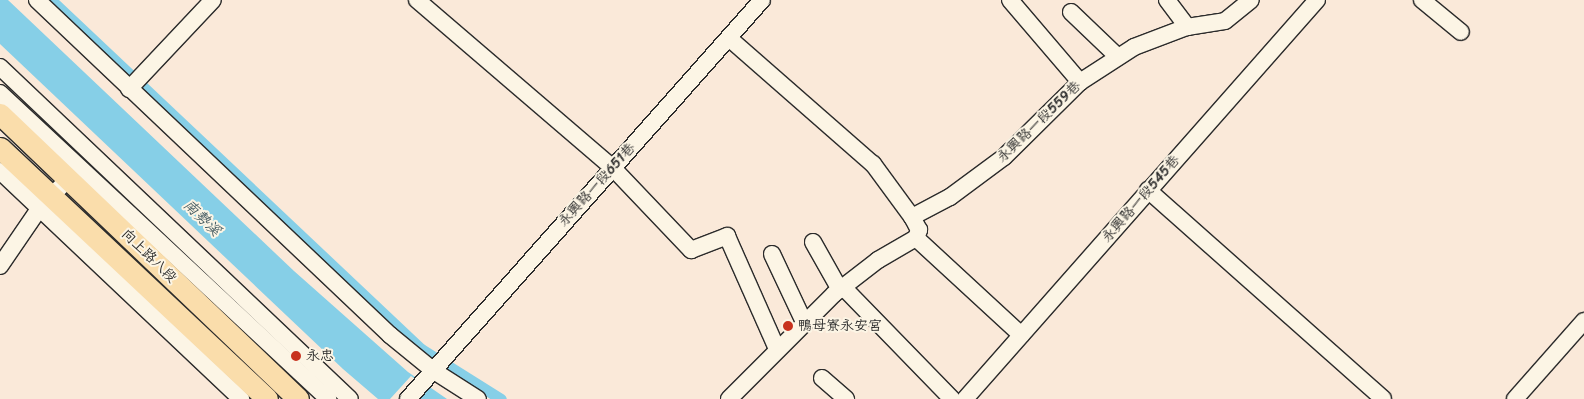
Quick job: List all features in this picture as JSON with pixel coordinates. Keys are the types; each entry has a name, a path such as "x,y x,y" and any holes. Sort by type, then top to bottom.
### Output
{"main road":[{"name":"向上路八段","path":"0,114 74,174 298,399"},
{"name":"向上路八段","path":"0,148 45,203 267,399"}],"street":[{"path":"37,0 129,89 434,371 478,399"},
{"path":"129,89 213,0"},
{"path":"417,0 612,167 691,250 727,236 777,349"},
{"name":"永興路一段651巷","path":"408,399 612,167 730,39 762,0"},
{"path":"1010,0 1080,82"},
{"path":"1167,0 1187,27"},
{"name":"永興路一段559巷","path":"912,217 950,197 1004,157 1080,82 1117,56 1187,27 1225,21 1251,0"},
{"name":"永興路一段545巷","path":"965,399 1317,0"},
{"path":"1422,0 1460,32"},
{"path":"1071,12 1117,56"},
{"path":"729,399 804,322 878,260 916,238 919,230 912,217 873,164 730,39"},
{"path":"0,67 350,399"},
{"path":"0,93 74,174 328,399"},
{"path":"0,171 45,203 241,399"},
{"path":"0,266 45,203 74,174"},
{"path":"1148,190 1384,399"},
{"path":"916,238 1021,335"},
{"path":"814,242 842,289 952,399"},
{"path":"772,254 804,322"},
{"path":"1515,399 1584,321"},
{"path":"822,378 846,399"}],"water":[{"name":"南勢溪","path":"0,0 8,0 294,271 408,372 447,399 378,399 343,369 0,44"}],"pier":[{"path":"411,376 428,389 418,399 390,399"}],"waterway":[{"path":"51,0 421,349 501,399"}],"place":[{"name":"鴨母寮永安宮","path":"788,326"},
{"name":"永忠","path":"296,356"}]}
